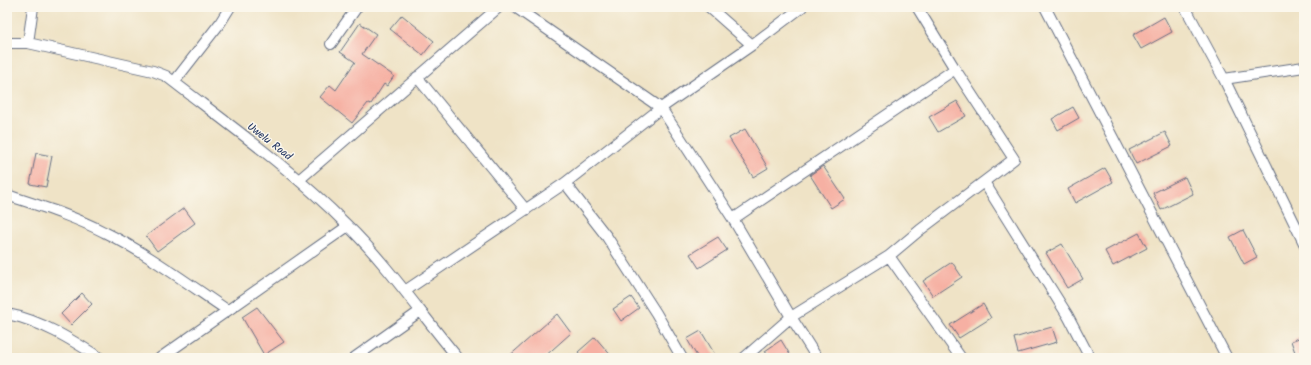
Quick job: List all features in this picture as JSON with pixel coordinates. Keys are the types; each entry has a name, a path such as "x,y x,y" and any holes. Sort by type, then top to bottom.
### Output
{"street":[{"path":"28,43 33,7"},
{"path":"174,82 220,23 230,7"},
{"path":"331,44 357,7"},
{"path":"300,179 499,7"},
{"path":"515,7 661,108 733,219 817,358"},
{"path":"709,7 752,45"},
{"path":"405,291 565,184 661,108 752,45 802,7"},
{"path":"744,358 791,317 889,256 1014,159 954,69 917,7"},
{"path":"1045,7 1227,358"},
{"path":"1185,7 1224,79 1304,243"},
{"name":"Uwelu Road","path":"7,43 28,43 153,71 166,76 300,179 348,226 405,291 419,312 458,358"},
{"path":"1224,79 1304,67"},
{"path":"733,219 954,69"},
{"path":"418,77 526,210"},
{"path":"984,182 1068,316 1090,358"},
{"path":"565,184 607,237 656,313 682,358"},
{"path":"7,195 61,213 104,232 151,259 227,310"},
{"path":"160,358 348,226"},
{"path":"889,256 961,358"},
{"path":"354,358 419,312"},
{"path":"7,314 26,318 82,346 100,358"}],"building":[{"path":"402,15 434,41 423,55 390,29"},
{"path":"1164,17 1172,32 1141,49 1133,35"},
{"path":"360,23 376,34 362,54 394,76 387,86 384,84 371,104 368,103 352,123 320,97 330,85 336,90 355,62 340,52"},
{"path":"957,101 966,116 938,132 929,117"},
{"path":"1073,107 1079,118 1058,130 1052,119"},
{"path":"745,129 768,168 753,177 729,138"},
{"path":"1165,132 1172,146 1136,164 1129,150"},
{"path":"36,153 52,156 46,187 30,184"},
{"path":"823,166 845,199 831,208 810,175"},
{"path":"1105,168 1113,182 1075,203 1068,189"},
{"path":"1185,177 1193,194 1161,210 1153,193"},
{"path":"184,208 195,223 157,251 146,236"},
{"path":"1243,230 1257,257 1244,264 1230,237"},
{"path":"1139,233 1147,248 1113,266 1105,251"},
{"path":"718,237 727,250 699,268 690,254"},
{"path":"1062,244 1083,279 1067,288 1046,253"},
{"path":"952,262 962,277 933,296 923,281"},
{"path":"82,293 92,304 71,325 61,314"},
{"path":"631,297 639,308 621,321 613,309"},
{"path":"983,304 991,318 959,338 950,325"},
{"path":"257,307 284,342 264,355 242,317"},
{"path":"557,314 571,333 543,358 507,358"},
{"path":"1052,327 1057,342 1018,353 1014,338"},
{"path":"701,331 717,358 698,358 687,339"},
{"path":"1304,336 1304,355 1297,358 1291,341"},
{"path":"595,337 613,358 583,358 578,352"},
{"path":"781,340 792,358 769,358 765,351"}]}
